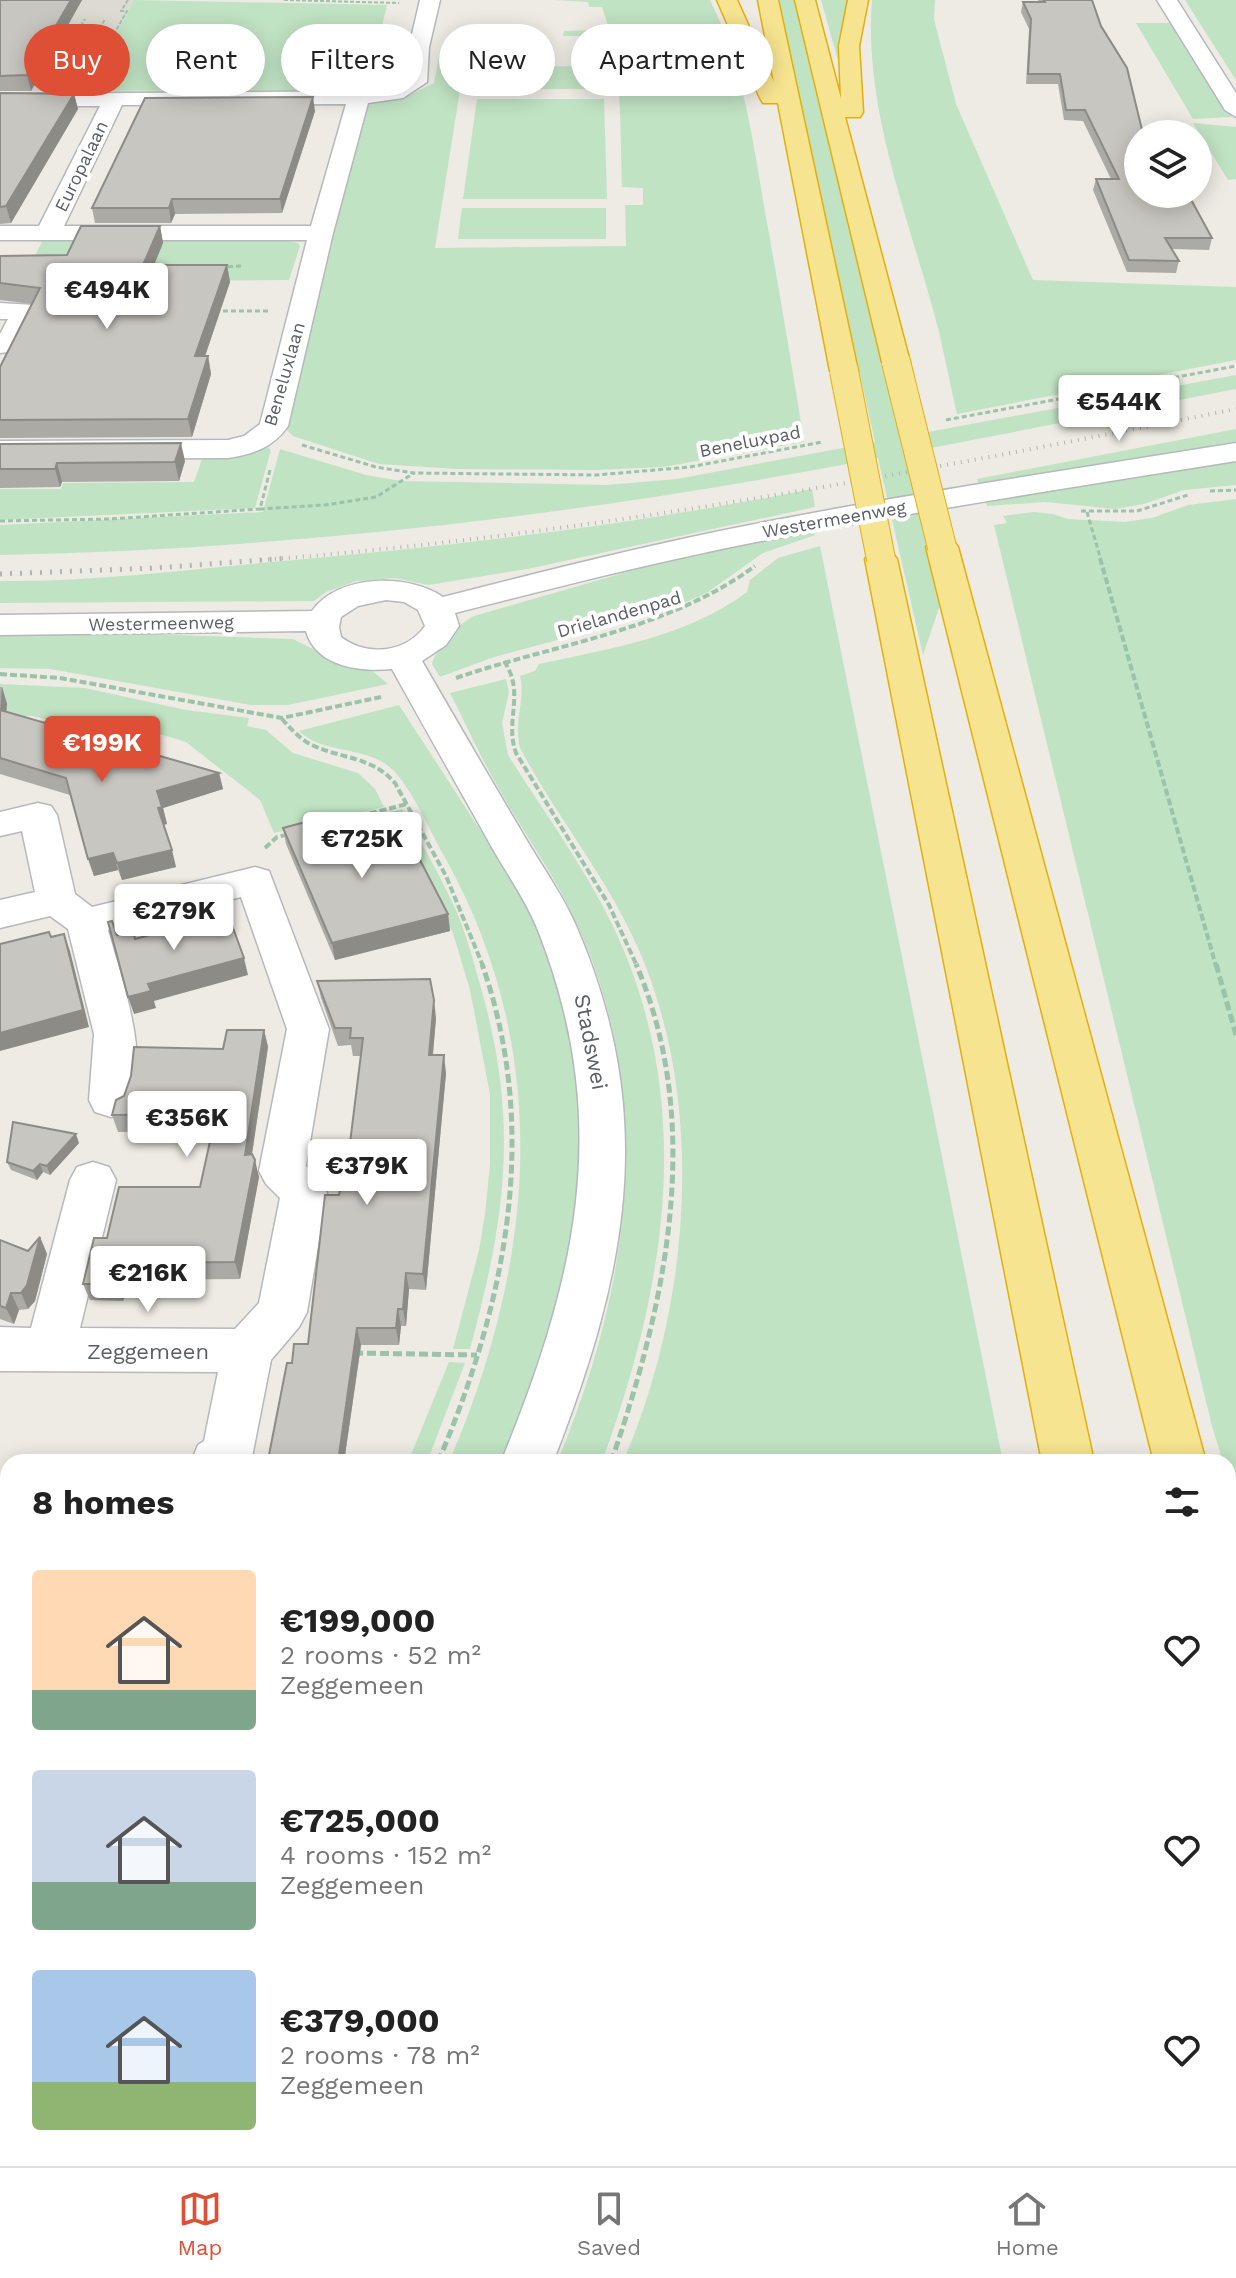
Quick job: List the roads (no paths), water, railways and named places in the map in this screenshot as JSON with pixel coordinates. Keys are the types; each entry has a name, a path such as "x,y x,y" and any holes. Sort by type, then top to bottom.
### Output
{"highway":[{"path":"727,0 800,157"},
{"path":"768,0 1066,1454"},
{"path":"805,0 942,547 1178,1454"},
{"path":"851,186 852,78 849,46 858,0"}],"street":[{"path":"1167,0 1236,110"},
{"path":"0,100 52,91 114,100 358,100 395,93 416,82 419,47 429,2"},
{"name":"Europalaan","path":"48,233 114,100"},
{"name":"Beneluxlaan","path":"0,450 228,449 273,437 321,233 358,100"},
{"path":"0,233 321,233"},
{"path":"0,311 25,311 8,345 0,345"},
{"name":"Westermeenweg","path":"437,608 678,549 796,525 1236,452"},
{"path":"407,592 425,598 437,608 442,626 410,672 376,660 351,657 333,648 322,635 322,621 339,604 365,593 407,592"},
{"name":"Westermeenweg","path":"0,625 322,621"},
{"name":"Stadswei","path":"410,672 556,925 574,965 586,1003 600,1068 605,1126 597,1249 568,1358 530,1454"},
{"path":"0,824 38,815 115,1034 111,1100"},
{"path":"0,914 71,911 255,880 308,1029 282,1171 304,1193 282,1312 247,1351 228,1454"},
{"name":"Zeggemeen","path":"50,1350 93,1180"},
{"name":"Zeggemeen","path":"0,1349 247,1351"}],"railway":[{"path":"261,560 384,549 629,518 872,478 1236,409"},
{"path":"0,574 156,568 288,558"}]}
